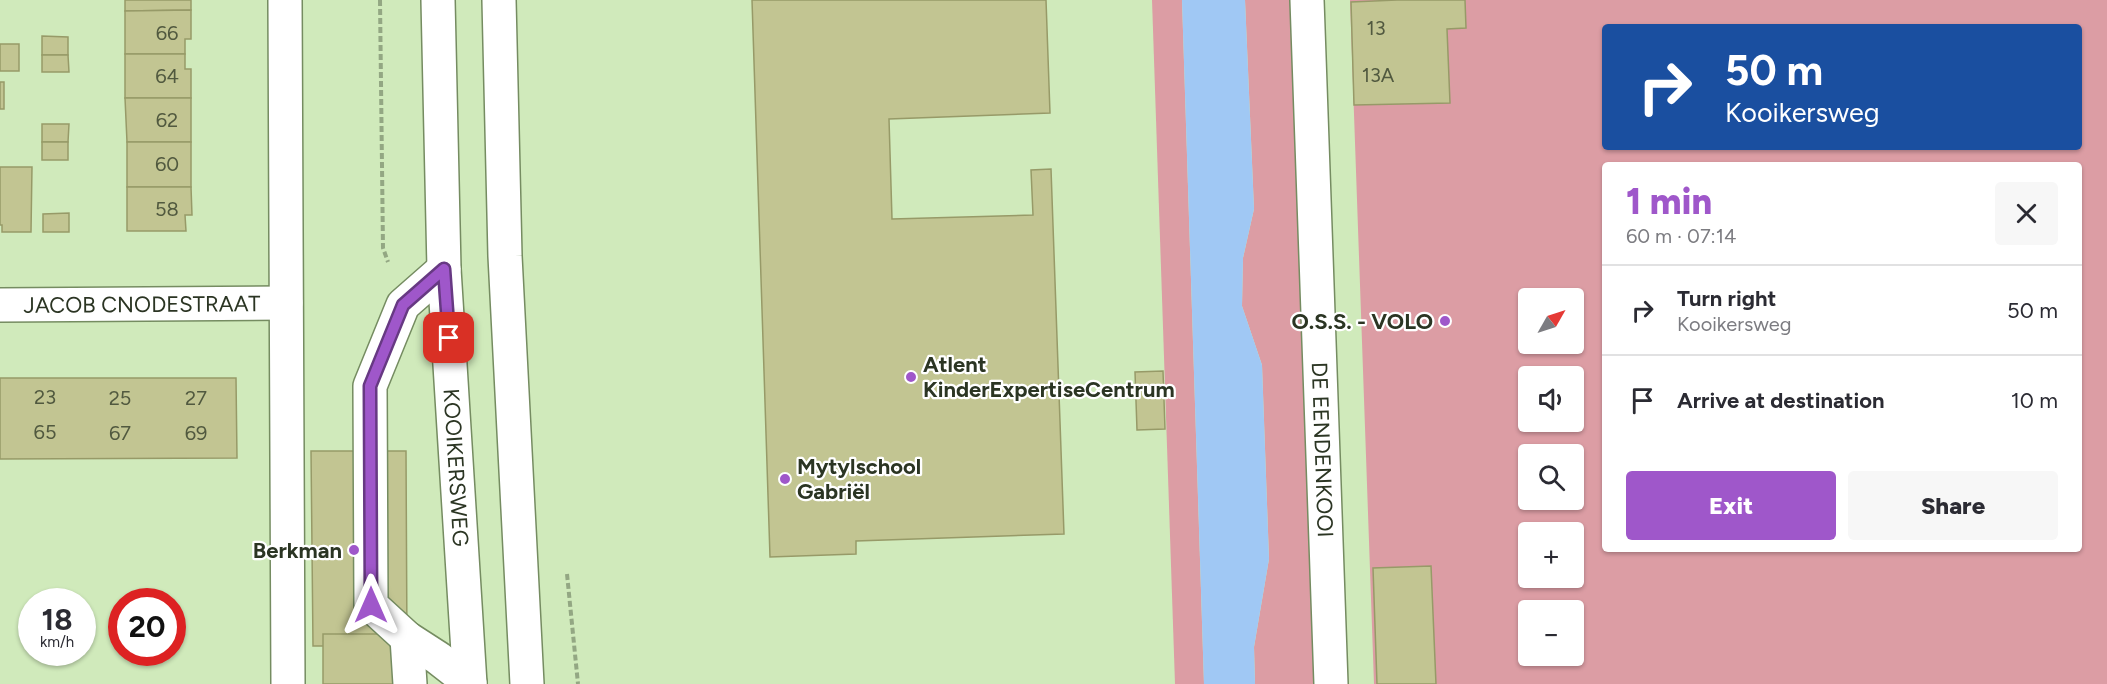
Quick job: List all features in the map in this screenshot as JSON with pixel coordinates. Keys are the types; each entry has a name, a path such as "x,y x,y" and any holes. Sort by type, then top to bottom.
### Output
{"street":[{"path":"285,0 288,684"},
{"name":"KOOIKERSWEG","path":"438,0 444,269 470,683"},
{"path":"499,0 505,256 527,684"},
{"name":"DE EENDENKOOI","path":"1306,0 1331,684"},
{"path":"444,269 403,305 370,386 371,605 407,638 470,683"},
{"name":"JACOB CNODESTRAAT","path":"0,305 286,303"},
{"path":"407,638 410,684"}],"shaded area":[{"path":"1152,0 1182,0 1204,684 1175,684"},
{"path":"1245,0 1294,0 1320,684 1255,684 1254,647 1269,559 1262,365 1242,306 1243,258 1254,209"},
{"name":"O.S.S. - VOLO","path":"1350,0 2107,0 2107,684 1374,684"}],"water":[{"path":"1182,0 1245,0 1254,209 1243,258 1242,306 1262,365 1269,559 1254,647 1255,684 1204,684"}],"building":[{"path":"125,0 191,0 191,10 125,11"},
{"name":"Atlent KinderExpertiseCentrum","path":"752,0 1046,0 1050,113 889,119 892,219 1033,215 1031,170 1051,169 1064,534 856,541 856,554 770,557"},
{"path":"1465,0 1466,28 1447,29 1450,103 1354,105 1351,2"},
{"path":"191,10 191,39 185,39 185,54 125,54 125,11"},
{"path":"42,36 68,37 68,55 42,55"},
{"path":"0,44 19,44 19,71 0,71"},
{"path":"125,54 185,54 185,69 191,69 191,98 125,98"},
{"path":"42,55 68,55 69,72 42,72"},
{"path":"0,82 4,82 4,109 0,109"},
{"path":"125,98 191,98 191,142 127,142"},
{"path":"42,124 69,124 68,142 42,142"},
{"path":"42,142 68,142 68,160 42,160"},
{"path":"127,142 191,142 191,187 127,187"},
{"path":"0,167 32,167 31,232 2,232"},
{"path":"127,187 191,187 192,215 185,215 186,231 127,231"},
{"path":"69,213 69,232 43,232 43,214"},
{"path":"1163,371 1165,429 1137,430 1135,372"},
{"path":"0,378 236,378 237,458 0,459"},
{"path":"311,451 406,451 407,646 313,646"},
{"path":"1431,566 1436,684 1377,684 1373,568"},
{"path":"323,634 399,634 400,684 323,684"}],"place":[{"name":"O.S.S. - VOLO","path":"1445,321"},
{"name":"Atlent KinderExpertiseCentrum","path":"911,377"},
{"name":"Mytylschool Gabriël","path":"785,479"},
{"name":"Berkman","path":"354,550"}],"route":[{"path":"371,605 370,386 403,305 444,269 449,338"}]}
